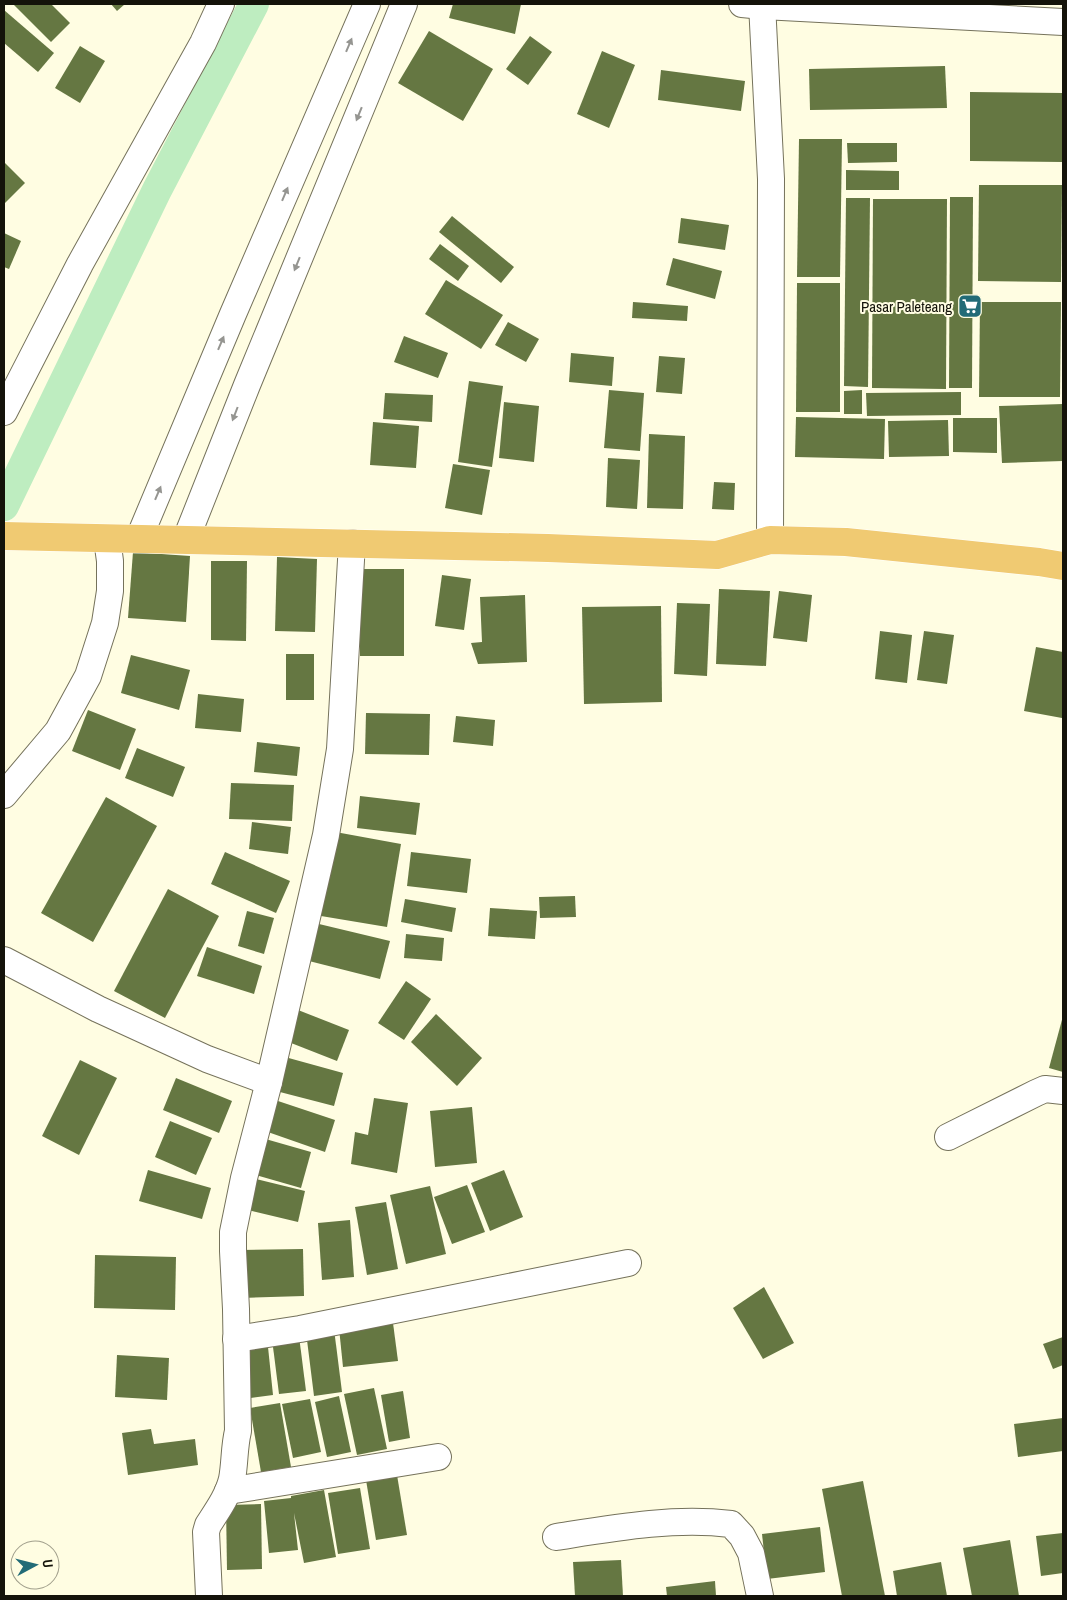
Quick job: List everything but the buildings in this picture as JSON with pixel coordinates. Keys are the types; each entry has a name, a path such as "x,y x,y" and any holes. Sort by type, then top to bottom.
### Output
{"main road":[{"path":"4,536 548,548 717,555 770,540 846,542 1063,566"}],"street":[{"path":"4,412 80,264 198,52 221,4"},
{"path":"139,538 233,314 367,4"},
{"path":"186,539 246,385 404,4"},
{"path":"770,540 771,179 756,5 1063,22"},
{"path":"4,795 58,731 88,676 105,623 108,607 110,560 107,538"},
{"path":"209,1596 206,1532 208,1525 228,1491 232,1478 238,1431 233,1232 244,1178 269,1082 326,835 340,749 352,543"},
{"path":"4,960 106,1013 207,1059 269,1082"},
{"path":"948,1137 1045,1089 1063,1090"},
{"path":"236,1339 291,1331 628,1263"},
{"path":"228,1491 438,1458"},
{"path":"556,1537 630,1525 708,1521 731,1524 742,1536 751,1553 760,1596"}],"waterway":[{"path":"4,506 157,190 254,4"}],"place":[{"name":"Pasar Paleteang","path":"970,306"}]}
